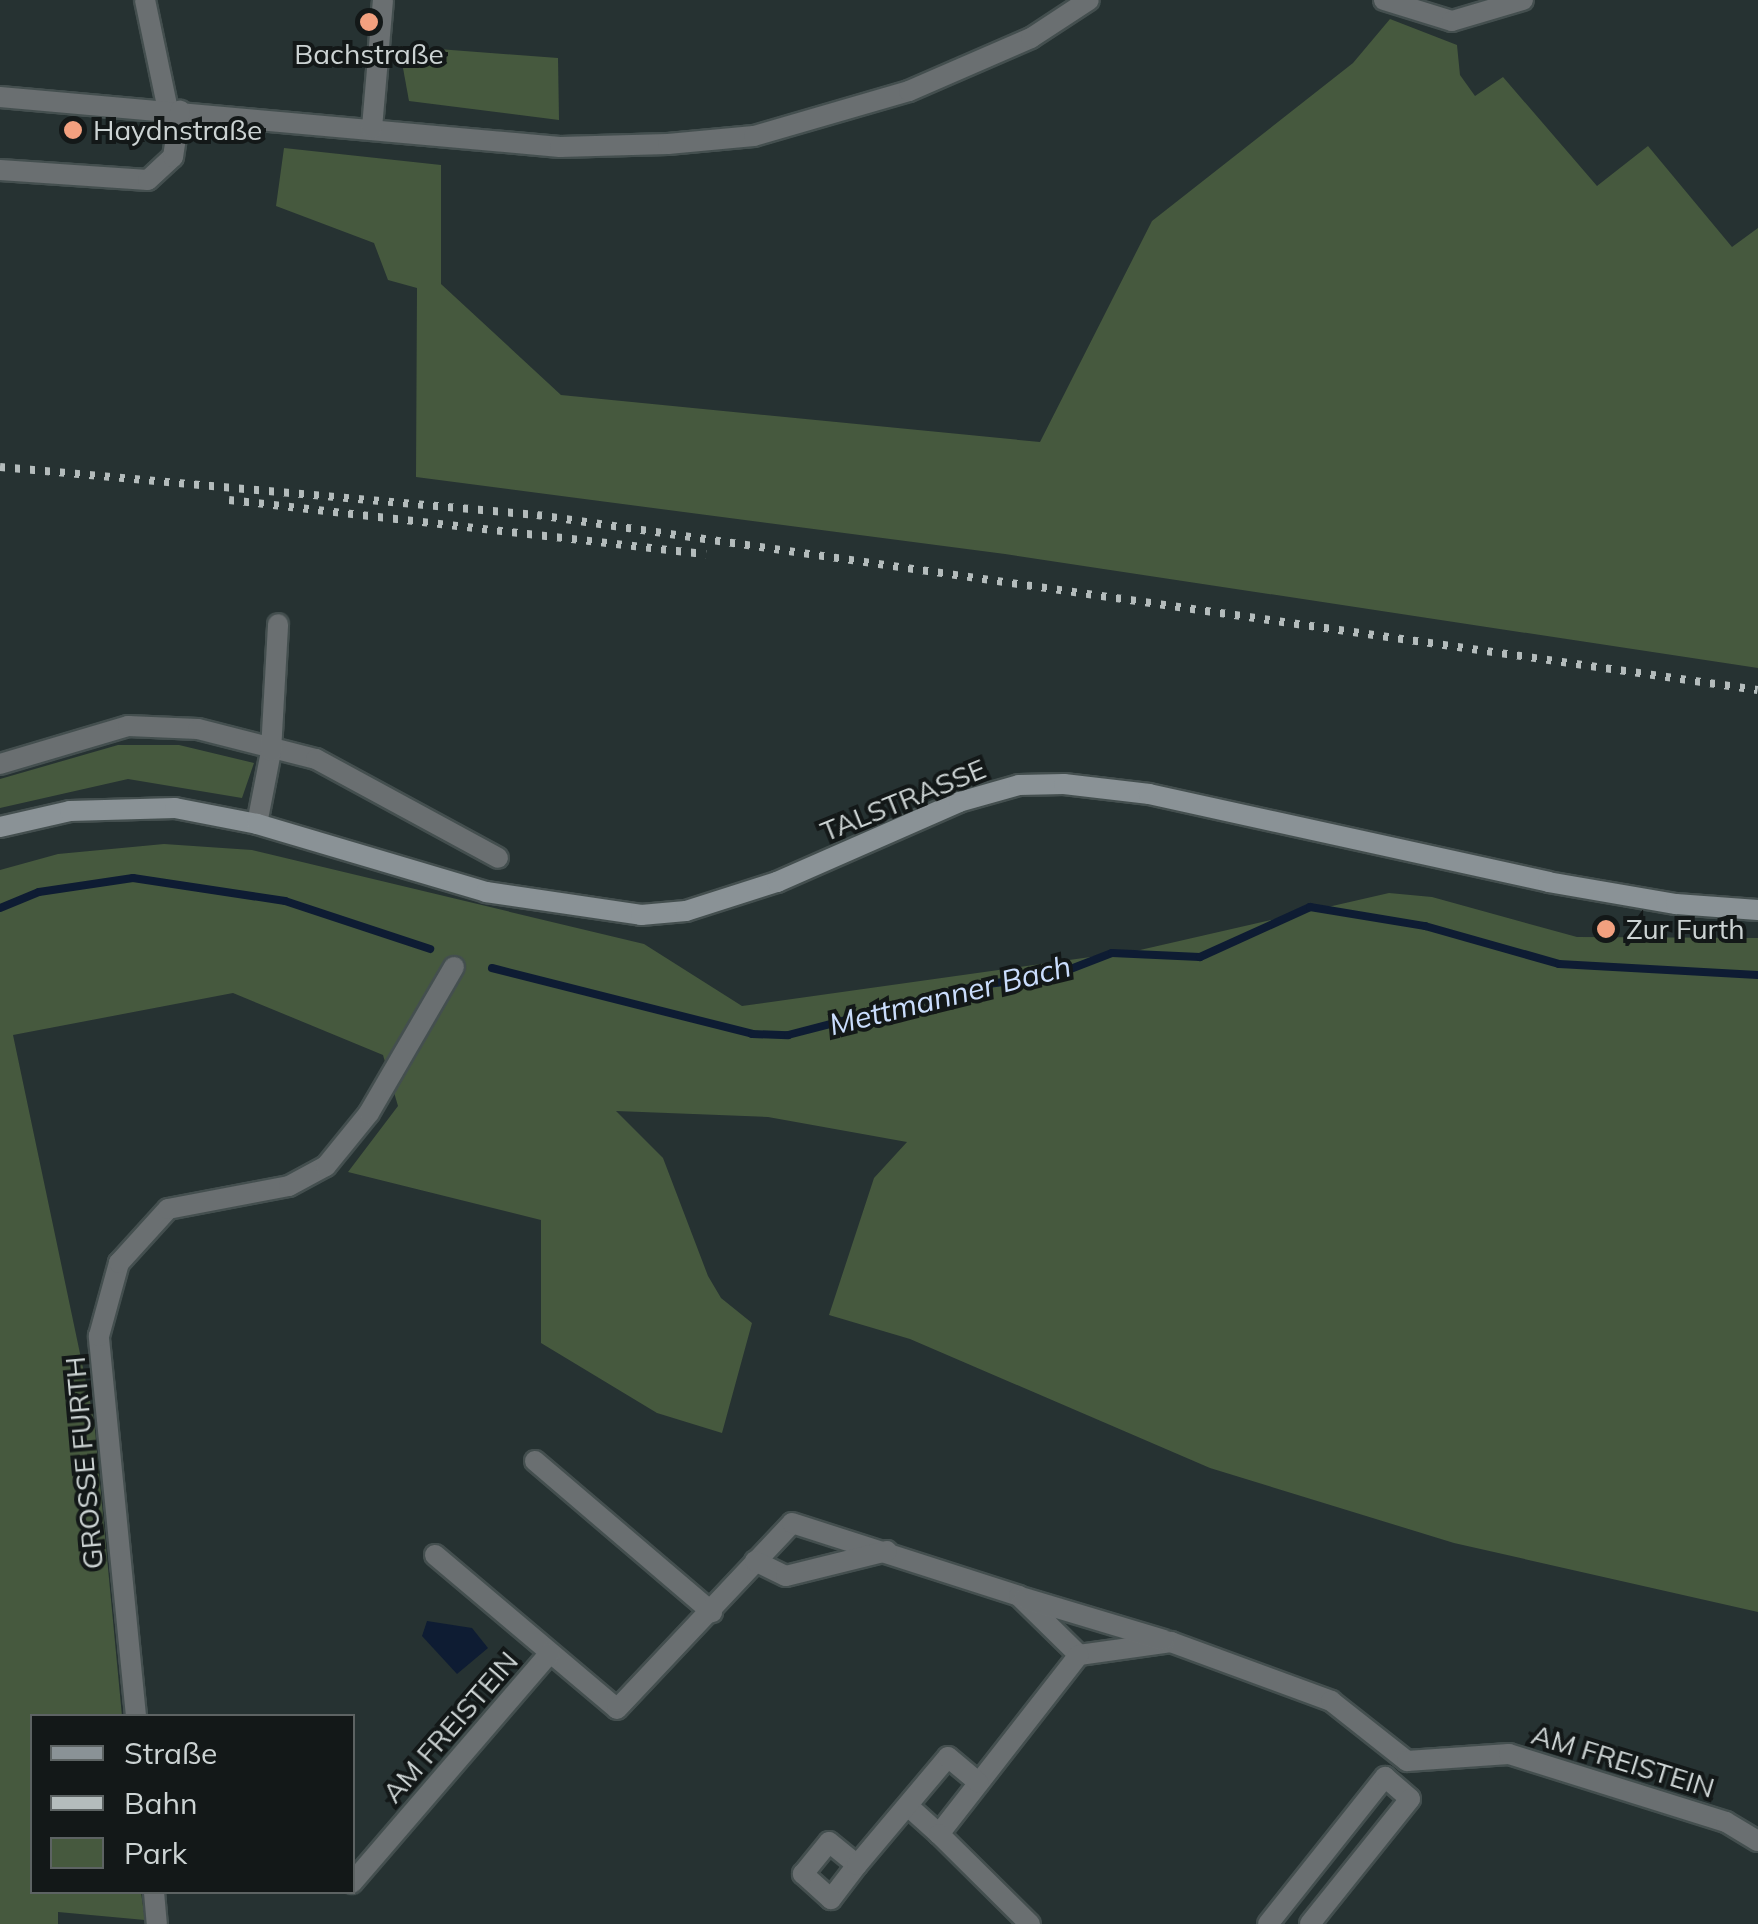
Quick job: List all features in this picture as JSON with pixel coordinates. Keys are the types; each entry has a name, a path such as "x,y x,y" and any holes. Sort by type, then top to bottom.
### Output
{"main road":[{"name":"TALSTRASSE","path":"0,827 116,806 176,808 257,824 486,892 640,915 732,898 959,802 1019,784 1064,784 1149,794 1548,882 1676,904 1758,910"}],"street":[{"path":"0,170 148,180 173,157 174,110 145,0"},
{"path":"372,128 383,0"},
{"path":"0,97 560,147 754,136 960,72 1089,0"},
{"path":"1384,0 1452,22 1522,0"},
{"path":"257,824 270,751 278,624"},
{"path":"0,764 76,738 164,723 316,759 498,858"},
{"name":"GROSSE FURTH","path":"136,1714 100,1336 119,1263 168,1210 289,1186 326,1166 369,1113 454,967"},
{"path":"535,1461 712,1612"},
{"name":"AM FREISTEIN","path":"436,1556 617,1709 792,1523 1171,1642 1331,1701 1407,1761 1509,1754 1726,1822 1758,1841"},
{"path":"756,1562 786,1576 888,1551"},
{"name":"AM FREISTEIN","path":"1019,1596 1079,1655 1171,1642"},
{"name":"AM FREISTEIN","path":"355,1880 550,1653"},
{"path":"939,1834 1079,1655"},
{"path":"857,1865 948,1757 979,1783"},
{"path":"1394,1785 1407,1761"},
{"path":"1268,1924 1385,1778 1410,1798 1310,1924"},
{"path":"908,1806 1030,1924"},
{"path":"154,1894 157,1924"}],"green space":[{"path":"1390,19 1457,45 1460,75 1475,96 1503,77 1597,186 1648,146 1732,247 1758,228 1758,668 1005,554 416,477 417,288 388,280 374,243 276,206 284,148 441,165 441,284 561,395 1040,442 1152,221 1353,63"},
{"path":"399,46 558,58 559,120 409,101"},
{"path":"118,745 179,745 254,763 242,798 128,779 0,808 0,779"},
{"path":"164,844 252,850 644,944 742,1006 1140,950 1389,893 1432,897 1577,937 1758,938 1758,1612 1454,1543 1210,1468 910,1339 829,1315 874,1178 907,1142 768,1117 616,1111 663,1158 708,1276 721,1298 752,1323 722,1433 657,1413 541,1343 541,1220 348,1172 398,1106 383,1055 233,993 13,1035 94,1420 122,1714 30,1714 30,1894 141,1894 145,1920 58,1912 58,1924 0,1924 0,870 58,854"}],"water":[{"path":"427,1621 472,1628 488,1648 457,1674 422,1636"}],"waterway":[{"name":"Mettmanner Bach","path":"0,908 39,892 133,878 285,901 430,949"},
{"name":"Mettmanner Bach","path":"492,968 752,1034 788,1035 981,985 1055,975 1112,953 1200,957 1310,907 1425,926 1559,964 1758,975"}],"railway":[{"path":"0,467 537,515 1758,690"},
{"path":"229,500 706,554"}],"place":[{"name":"Bachstraße","path":"369,22"},
{"name":"Haydnstraße","path":"73,130"},
{"name":"Zur Furth","path":"1606,929"}]}
